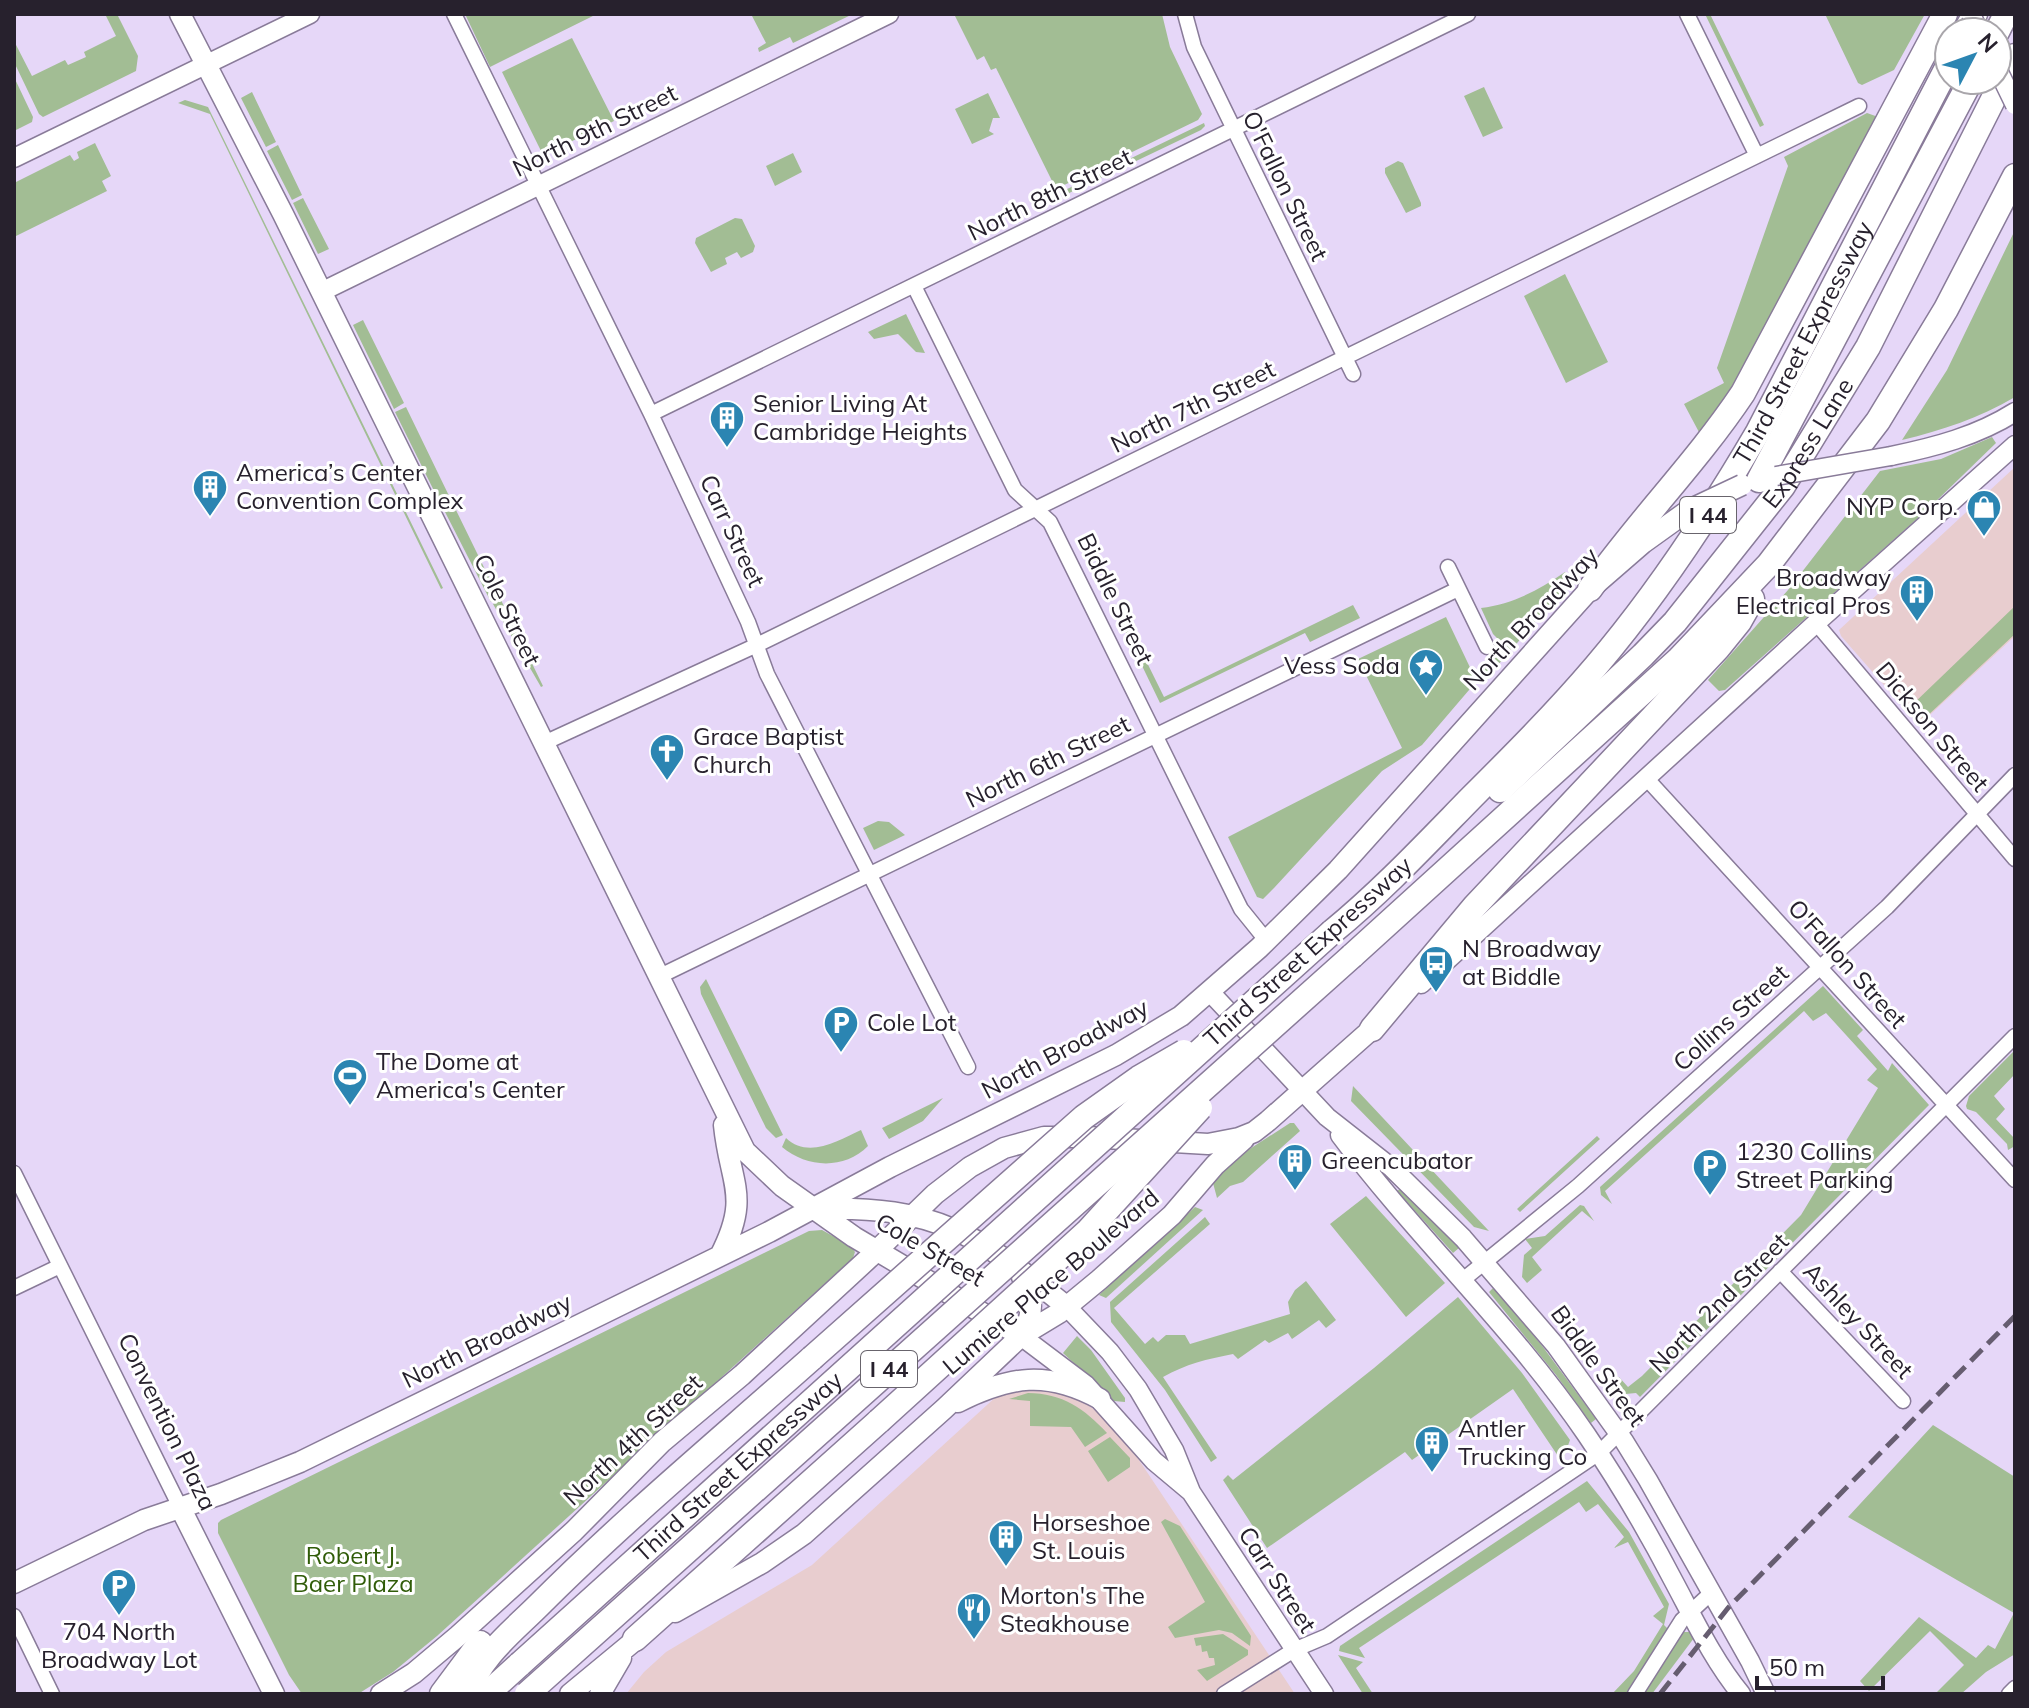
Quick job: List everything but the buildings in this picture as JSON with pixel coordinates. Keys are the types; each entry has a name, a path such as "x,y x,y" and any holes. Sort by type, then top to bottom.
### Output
{"highway":[{"path":"1590,589 1665,492 1707,445 1743,393 1945,14"},
{"name":"Express Lane","path":"1373,898 1513,779 1643,655 1675,622 1738,546 1783,486 1868,347 2015,56"},
{"name":"Third Street Expressway","path":"487,1694 1373,898 1554,714 1612,647 1673,568 1726,487 1758,432 1933,95"},
{"path":"1759,480 1775,456 1963,96"},
{"name":"Third Street Expressway","path":"527,1694 1678,660 1769,564 1878,421 1946,309 2015,176"},
{"path":"1372,1029 1475,906 1718,648 1739,622 1769,564"},
{"path":"467,1694 481,1664 570,1572 1084,1117 1139,1078 1218,1035"},
{"path":"635,1639 1087,1232 1170,1143 1252,1044"},
{"path":"442,1694 459,1668 491,1632 522,1605 570,1572"}],"main road":[{"name":"Cole Street","path":"180,14 321,292 745,1151 754,1162 813,1209 876,1251 1021,1336"},
{"name":"North Broadway","path":"14,1583 144,1520 221,1494 300,1462 813,1209 890,1167 1116,1055 1181,1016 1266,940 1378,827 1590,589 1643,543 1689,510 1759,480"},
{"path":"913,1214 953,1179 985,1157 1004,1148 1044,1137 1208,1144 1254,1132 1372,1029"},
{"path":"720,1256 734,1229 738,1207 738,1189 722,1109"},
{"name":"Lumiere Place Boulevard","path":"570,1694 635,1639 784,1550 944,1409 1021,1336 1067,1307 1172,1215 1224,1156 1254,1132"},
{"name":"Cole Street","path":"813,1209 871,1209 913,1214 965,1233 1015,1266 1067,1307"},
{"name":"North 4th Street","path":"381,1694 446,1647 584,1521 662,1442 742,1375 913,1214"},
{"path":"1015,1266 1031,1300 1028,1326 1021,1336"},
{"path":"944,1409 989,1387 1018,1379 1039,1379 1070,1385 1100,1399"},
{"name":"Convention Plaza","path":"180,1507 274,1694"},
{"path":"600,1694 635,1639"}],"street":[{"path":"14,158 310,14"},
{"name":"Carr Street","path":"454,14 651,414 757,645 767,674 968,1067"},
{"name":"North 9th Street","path":"321,292 889,14"},
{"name":"O'Fallon Street","path":"1185,14 1194,47 1353,374"},
{"name":"North 8th Street","path":"651,414 1468,14"},
{"path":"1687,14 1757,156"},
{"name":"North 7th Street","path":"544,743 757,645 1859,106"},
{"name":"Biddle Street","path":"914,286 1015,490 1050,522 1241,909 1266,940"},
{"name":"North Broadway","path":"1759,480 1949,443 2015,412"},
{"path":"1372,1029 2015,445"},
{"path":"1448,567 1487,647"},
{"name":"North 6th Street","path":"658,977 1458,589"},
{"name":"Dickson Street","path":"1816,623 2015,859"},
{"name":"Collins Street","path":"1464,1279 1578,1186 1887,907 2015,775"},
{"name":"O'Fallon Street","path":"1647,779 2015,1180"},
{"name":"Biddle Street","path":"1210,992 1327,1117 1392,1168 1485,1261 1556,1346 1619,1434 1668,1512 1766,1694"},
{"name":"North 2nd Street","path":"1224,1694 1294,1650 1327,1636 1599,1453 2015,1036"},
{"name":"Biddle Street","path":"1327,1117 1379,1185 1527,1354 1599,1453 1689,1611 1741,1694"},
{"name":"Convention Plaza","path":"14,1173 180,1507"},
{"path":"14,1288 60,1266"},
{"name":"Ashley Street","path":"1780,1271 1903,1401"},
{"name":"Carr Street","path":"1067,1307 1098,1337 1138,1389 1174,1450 1191,1492 1324,1694"},
{"name":"Carr Street","path":"1021,1336 1070,1371 1100,1399 1154,1461 1191,1492"},
{"path":"1635,1694 1689,1611 1711,1593"},
{"path":"14,1616 52,1694"},
{"path":"2009,1694 2015,1688"}],"shaded area":[{"path":"2015,467 2015,636 1919,725 1839,630"},
{"name":"Horseshoe St. Louis","path":"1041,1386 1079,1398 1105,1418 1131,1448 1295,1694 626,1694 666,1652 812,1565 999,1394"}],"green space":[{"path":"105,14 117,14 138,56 136,71 43,117 14,62 14,41 32,76 65,60 68,65 86,57 84,52 116,36"},
{"path":"465,14 597,14 490,67"},
{"path":"751,14 853,14 793,43 790,37 759,52 758,48 766,43"},
{"path":"954,14 1162,14 1170,47 1202,114 1198,120 1056,189 996,68 991,70 984,56 977,60"},
{"path":"1705,14 1710,14 1764,125 1760,127"},
{"path":"1825,14 1925,14 1894,70 1862,85 1858,83"},
{"path":"572,38 614,121 543,155 502,72"},
{"path":"14,77 33,117 32,122 14,131"},
{"path":"1484,87 1503,128 1483,137 1464,96"},
{"path":"252,92 276,142 266,147 241,98"},
{"path":"988,93 1000,118 993,118 989,131 994,134 972,144 955,109"},
{"path":"185,100 208,107 443,588 210,114 178,103"},
{"path":"1867,113 1881,118 1735,385 1700,434 1684,404 1724,383 1717,368 1788,166 1784,157"},
{"path":"1204,123 1201,130 1065,195 1061,194 1063,191"},
{"path":"95,143 111,176 102,181 107,191 14,237 14,183 70,155 74,161 79,158 77,152"},
{"path":"278,145 302,195 292,200 267,151"},
{"path":"793,153 802,172 775,186 766,166"},
{"path":"1398,161 1403,163 1421,203 1421,206 1406,213 1385,173 1385,168"},
{"path":"303,198 329,249 318,254 293,203"},
{"path":"735,218 742,219 755,246 753,252 741,258 737,252 725,258 727,264 711,272 695,243 696,238"},
{"path":"2015,230 2015,397 1960,423 1902,440 1947,370"},
{"path":"1565,274 1608,362 1566,383 1524,296"},
{"path":"906,314 925,353 916,352 898,334 874,339 868,332"},
{"path":"363,320 404,403 394,409 353,325"},
{"path":"406,407 452,502 442,507 395,412"},
{"path":"1992,437 1996,443 1927,510 1725,690 1719,691 1708,680 1788,590 1880,471 1941,459"},
{"path":"454,506 499,598 491,602 444,510"},
{"path":"1565,572 1572,580 1484,681 1480,673 1503,644 1493,634 1481,608 1525,595"},
{"path":"501,600 543,686 541,687 493,604"},
{"path":"1353,605 1360,618 1310,642 1305,633 1160,703 1117,614 1122,612 1164,697"},
{"path":"2015,606 2015,634 1924,719 1912,705"},
{"path":"1446,617 1475,683 1422,745 1382,771 1274,888 1263,899 1257,897 1228,837 1402,748 1358,659"},
{"path":"878,821 889,822 905,835 874,850 863,828"},
{"path":"706,979 783,1135 776,1138 766,1128 701,994 700,987"},
{"path":"1823,986 1863,1030 1857,1036 1888,1071 1892,1063 1929,1105 1640,1397 1636,1393 1615,1395 1608,1386 1619,1377 1628,1387 1642,1376 1801,1215 1878,1088 1867,1080 1877,1069 1826,1013 1813,1021 1804,1011 1605,1191 1612,1204 1601,1195 1600,1187"},
{"path":"2015,1050 2015,1074 1994,1096 2005,1109 1996,1119 2015,1139 2015,1146 2008,1150 2007,1144 1966,1106 1969,1096"},
{"path":"1353,1086 1489,1231 1474,1227 1351,1101"},
{"path":"943,1098 923,1121 889,1139 882,1128"},
{"path":"1294,1123 1300,1131 1243,1182 1230,1186 1217,1198 1213,1183 1228,1163"},
{"path":"861,1130 868,1146 858,1154 837,1162 803,1159 782,1147 786,1138 795,1144 813,1148"},
{"path":"1597,1136 1600,1139 1520,1212 1517,1209"},
{"path":"1400,1189 1459,1248 1453,1253 1397,1191"},
{"path":"1366,1196 1445,1283 1406,1317 1330,1224"},
{"path":"1580,1205 1594,1221 1582,1211 1532,1257 1542,1270 1527,1283 1522,1277 1524,1255 1532,1248 1525,1239 1545,1236"},
{"path":"1195,1207 1203,1210 1106,1298 1099,1295"},
{"path":"1205,1217 1210,1224 1114,1308 1145,1344 1153,1337 1158,1342 1166,1335 1185,1335 1190,1344 1290,1314 1288,1302 1295,1290 1306,1281 1336,1320 1326,1328 1319,1320 1292,1339 1288,1333 1269,1343 1265,1340 1238,1359 1233,1354 1214,1358 1188,1365 1163,1377 1217,1458 1211,1462 1165,1390 1111,1322 1110,1302"},
{"name":"Robert J. Baer Plaza","path":"822,1230 851,1246 855,1252 853,1258 437,1636 393,1672 358,1694 302,1694 289,1675 218,1533 221,1520 809,1231"},
{"path":"1494,1287 1596,1419 1591,1423 1489,1292"},
{"path":"1458,1297 1522,1373 1570,1440 1562,1462 1513,1389 1412,1460 1405,1452 1267,1548 1223,1480 1228,1475 1233,1480"},
{"path":"1077,1336 1091,1350 1125,1402 1114,1401 1063,1353"},
{"path":"1028,1393 1052,1396 1072,1404 1107,1433 1085,1447 1071,1427 1030,1426 1030,1401 1009,1399"},
{"path":"1933,1425 2015,1477 2015,1654 1986,1672 1961,1694 1935,1694 1964,1665 1930,1631 1869,1691 1860,1681 1919,1617 1976,1658 1988,1645 1995,1649 2014,1613 1848,1517"},
{"path":"1110,1437 1130,1458 1130,1467 1108,1482 1088,1451"},
{"path":"1587,1481 1629,1532 1669,1604 1664,1625 1668,1629 1626,1694 1612,1694 1634,1671 1663,1624 1653,1616 1664,1607 1628,1542 1614,1548 1624,1537 1598,1504 1586,1512 1579,1502 1359,1648 1365,1658 1339,1651 1340,1646"},
{"path":"1165,1519 1180,1526 1251,1636 1250,1646 1232,1633 1219,1630 1175,1638 1168,1627 1205,1602 1161,1522"},
{"path":"1683,1632 1689,1632 1694,1638 1652,1694 1643,1694"},
{"path":"1223,1634 1248,1650 1248,1655 1207,1681 1197,1670 1215,1665 1214,1658 1209,1658 1207,1651 1202,1652 1201,1645 1196,1646 1194,1638"},
{"path":"1338,1655 1363,1662 1356,1668 1373,1694 1363,1694"}],"railway":[{"path":"1660,1694 1728,1608 2015,1316"}],"place":[{"name":"Senior Living At Cambridge Heights","path":"727,449"},
{"name":"America’s Center Convention Complex","path":"210,518"},
{"name":"NYP Corp.","path":"1984,538"},
{"name":"Broadway Electrical Pros","path":"1917,623"},
{"name":"Vess Soda","path":"1426,697"},
{"name":"Grace Baptist Church","path":"667,782"},
{"name":"N Broadway at Biddle","path":"1436,994"},
{"name":"Cole Lot","path":"841,1054"},
{"name":"The Dome at America's Center","path":"350,1107"},
{"name":"Greencubator","path":"1295,1192"},
{"name":"1230 Collins Street Parking","path":"1710,1197"},
{"name":"Antler Trucking Co","path":"1432,1474"},
{"name":"Horseshoe St. Louis","path":"1006,1568"},
{"name":"704 North Broadway Lot","path":"119,1617"},
{"name":"Morton's The Steakhouse","path":"974,1641"}]}
